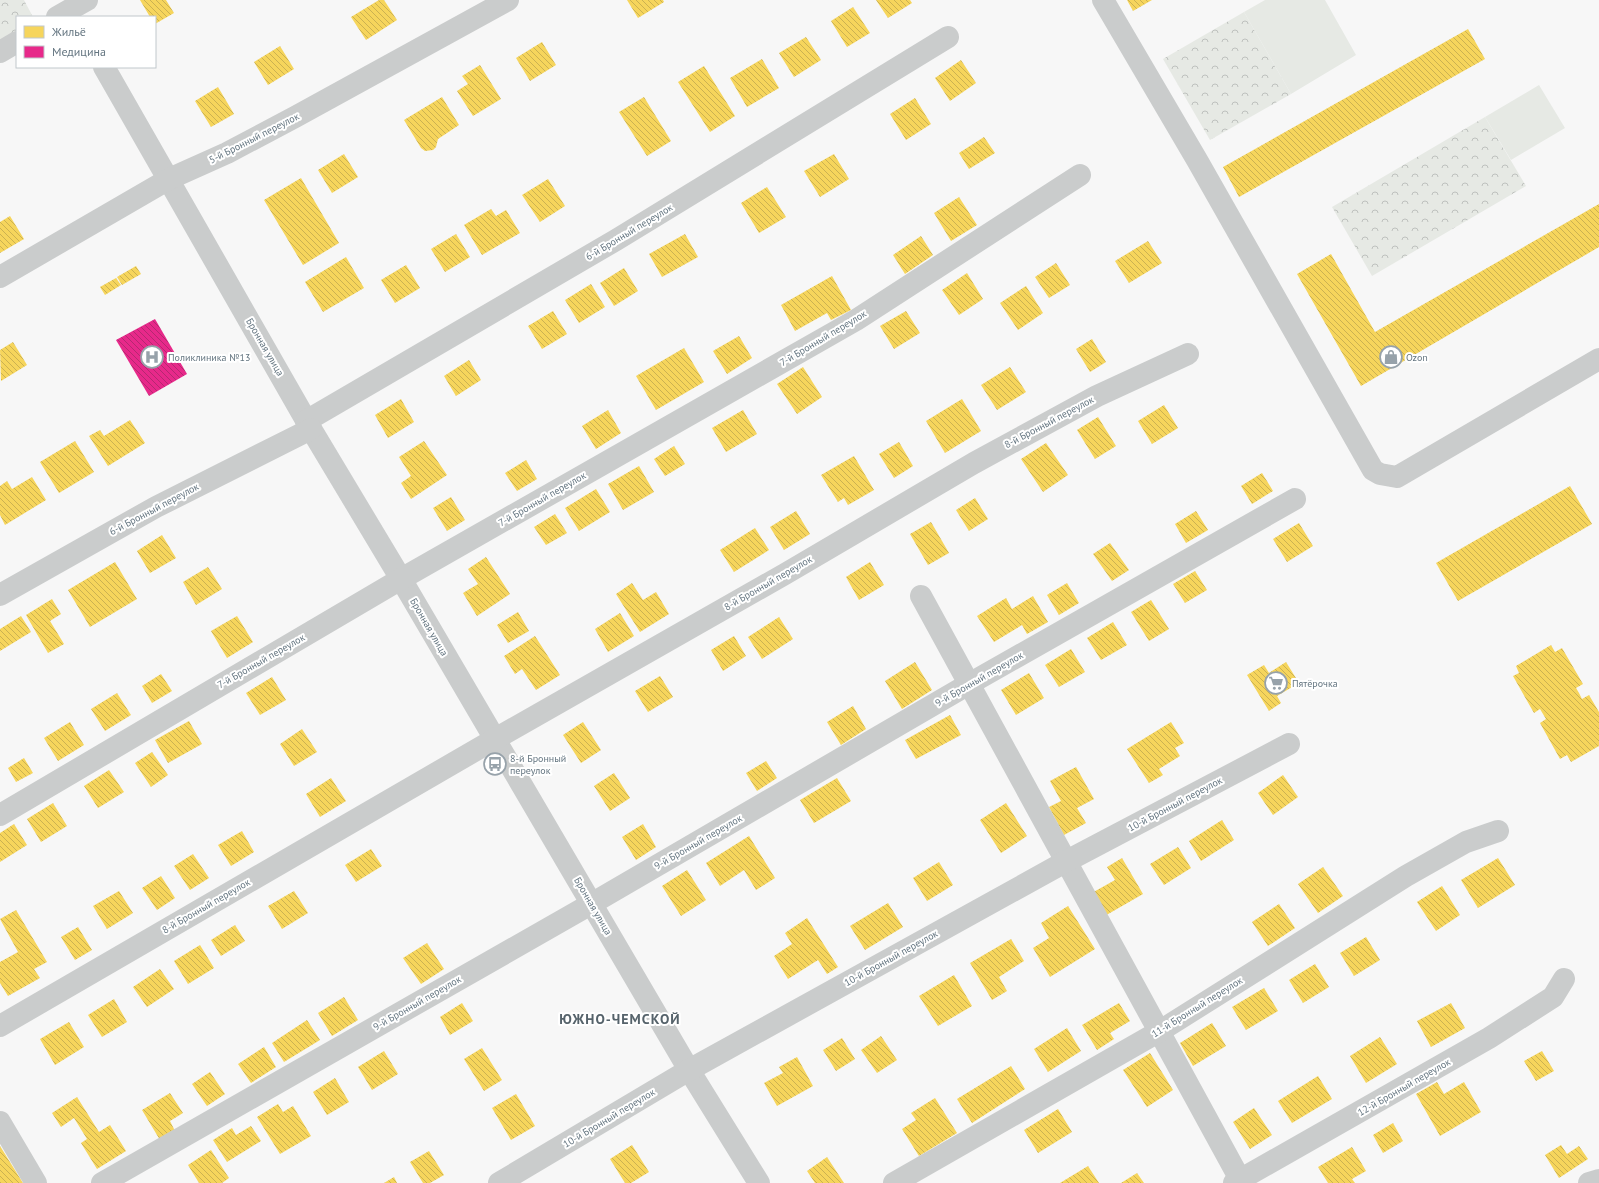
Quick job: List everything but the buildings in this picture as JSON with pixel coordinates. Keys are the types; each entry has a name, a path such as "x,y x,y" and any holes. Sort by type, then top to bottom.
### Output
{"street":[{"name":"5-й Бронный переулок","path":"0,277 169,179 227,153 295,118 508,0"},
{"path":"1103,0 1197,160 1373,470 1380,474 1397,477 1599,359"},
{"name":"6-й Бронный переулок","path":"0,595 156,507 308,425 616,240 948,36"},
{"path":"0,52 16,43"},
{"name":"Бронная улица","path":"105,68 308,425 401,578 689,1070 759,1183"},
{"name":"7-й Бронный переулок","path":"0,815 401,578 856,320 1080,175"},
{"name":"8-й Бронный переулок","path":"0,1026 495,738 785,574 974,463 1097,396 1188,354"},
{"name":"9-й Бронный переулок","path":"102,1183 591,904 969,684 1295,499"},
{"path":"921,596 1065,862 1160,1031 1239,1182"},
{"name":"10-й Бронный переулок","path":"499,1183 689,1070 1065,862 1289,744"},
{"name":"11-й Бронный переулок","path":"894,1183 1160,1031 1406,876 1466,842 1498,830"},
{"name":"12-й Бронный переулок","path":"1239,1182 1490,1038 1553,997 1564,979"},
{"path":"0,1122 36,1183"},
{"path":"1590,1183 1599,1180"}],"green space":[{"path":"0,0 24,0 32,16 16,16 16,33 0,43"},
{"path":"1265,0 1325,0 1356,55 1291,94 1244,12"},
{"path":"1244,12 1291,94 1210,140 1163,59"},
{"path":"1539,85 1565,128 1511,160 1485,117"},
{"path":"1485,117 1526,186 1372,276 1332,207"}],"place":[{"name":"Поликлиника №13","path":"152,357"},
{"name":"Ozon","path":"1391,357"},
{"name":"Пятёрочка","path":"1276,683"},
{"name":"8-й Бронный переулок","path":"495,764"}],"district":[{"name":"ЮЖНО-ЧЕМСКОЙ","path":"620,1019"}]}
